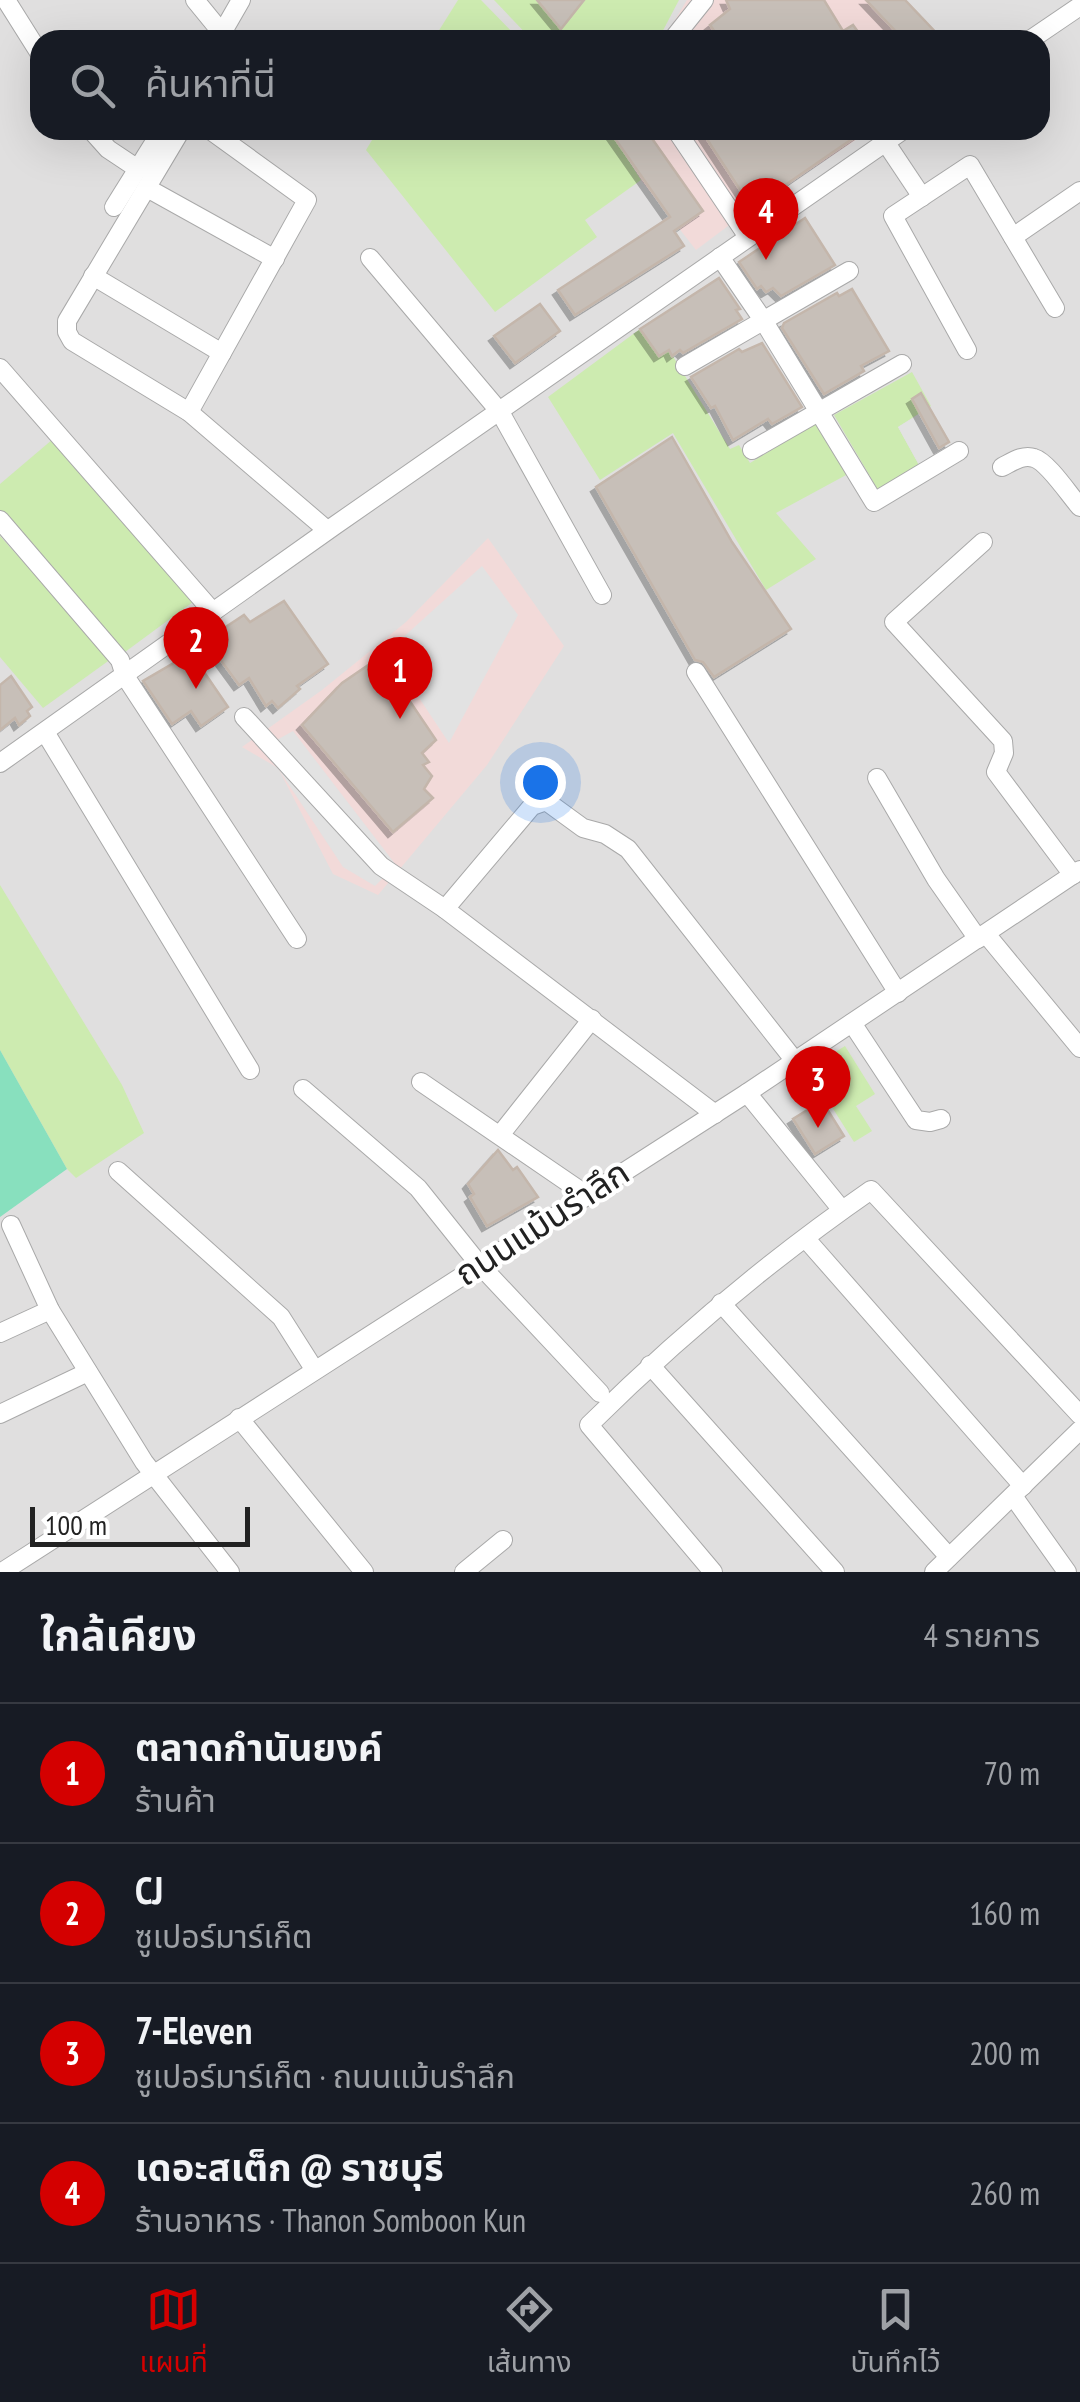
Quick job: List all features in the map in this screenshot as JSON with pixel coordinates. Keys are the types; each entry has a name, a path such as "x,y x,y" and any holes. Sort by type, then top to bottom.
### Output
{"street":[{"path":"6,0 30,38"},
{"path":"196,0 216,30"},
{"path":"224,30 241,0"},
{"path":"680,30 704,0"},
{"path":"1045,30 1080,6"},
{"path":"100,140 138,169"},
{"path":"114,207 156,140"},
{"path":"175,140 67,321 67,332 72,341 189,412 327,530"},
{"path":"189,412 307,200 224,140"},
{"path":"683,140 748,237"},
{"path":"0,763 327,530 889,140"},
{"path":"886,142 922,196"},
{"path":"968,350 893,216 970,166 1055,308"},
{"path":"147,188 274,259"},
{"path":"1013,238 1080,190"},
{"path":"720,257 874,502 959,451"},
{"path":"370,258 500,412 602,594"},
{"path":"684,366 849,271"},
{"path":"93,276 222,354"},
{"path":"752,450 902,364"},
{"path":"0,368 213,612"},
{"path":"1002,467 1021,457 1033,457 1080,507"},
{"path":"0,520 120,660 125,676 297,940"},
{"path":"982,542 894,622 1003,740 1004,754 996,772 1076,872"},
{"path":"696,672 898,993"},
{"path":"244,718 381,866 445,909 715,1114"},
{"path":"45,732 250,1070"},
{"path":"877,778 936,878 982,937 1080,1048"},
{"path":"445,909 532,806 546,801 583,828 616,840 628,849 795,1061"},
{"name":"ถนนแม้นรำลึก","path":"2,1572 715,1114 1076,872"},
{"path":"500,1135 592,1019"},
{"path":"852,1023 916,1120 941,1119"},
{"path":"421,1082 585,1194"},
{"path":"303,1088 418,1188 478,1263 600,1393"},
{"path":"747,1093 842,1210"},
{"path":"118,1171 281,1317 314,1369"},
{"path":"713,1572 589,1425 721,1303 871,1190 1080,1415"},
{"path":"11,1225 50,1310 144,1462 230,1572"},
{"path":"806,1240 1018,1491 1067,1572"},
{"path":"721,1303 949,1557"},
{"path":"0,1333 50,1310"},
{"path":"650,1365 836,1572"},
{"path":"0,1414 88,1372"},
{"path":"239,1418 364,1572"},
{"path":"934,1572 1080,1430"},
{"path":"464,1572 503,1540"}],"shaded area":[{"path":"0,0 1080,0 1080,1572 0,1572"},
{"path":"687,0 906,0 934,30 669,30"},
{"path":"615,140 856,140 696,250"},
{"path":"929,408 951,446 919,465 898,427"},
{"path":"488,538 564,646 487,765 378,895 333,874 278,768 242,747 322,690 406,622"},
{"path":"482,566 518,615 449,743 388,651"},
{"path":"293,731 396,865 375,886 343,867 264,747"},
{"path":"808,1069 826,1096 782,1127 762,1097"}],"green space":[{"path":"458,0 481,0 510,30 439,30"},
{"path":"494,0 679,0 663,30 522,30"},
{"path":"372,140 615,140 641,180 585,220 597,237 495,312 366,150"},
{"path":"640,329 669,350 730,449 739,445 750,463 817,422 848,474 776,513 816,559 766,590 673,433 600,480 548,397"},
{"path":"912,372 931,406 898,427 919,465 878,490 834,415"},
{"path":"53,439 197,599 125,652 0,510 0,484"},
{"path":"0,536 111,659 43,708 0,657"},
{"path":"0,885 122,1085 144,1133 76,1178 67,1169 0,1050"},
{"path":"845,1046 875,1094 856,1106 872,1131 854,1142 808,1069"},
{"path":"0,1050 67,1169 0,1217"}],"building":[{"path":"537,0 584,0 561,29"},
{"path":"726,0 824,0 842,30 714,30 710,25 730,9"},
{"path":"866,0 905,0 934,30 894,30"},
{"path":"616,140 653,140 703,211 674,231 684,246 575,315 558,290 670,217"},
{"path":"708,140 851,140 752,208"},
{"path":"805,218 835,265 781,296 773,288 766,292 761,286 757,289 739,262"},
{"path":"719,278 740,309 736,310 742,319 683,353 680,350 672,356 669,350 659,356 640,329"},
{"path":"852,289 889,351 824,394 782,328 784,323 837,293 839,296"},
{"path":"540,304 560,331 515,363 494,336"},
{"path":"762,343 802,407 772,424 768,419 733,440 715,406 711,408 691,377 739,349 742,352"},
{"path":"921,393 949,442 939,448 912,399"},
{"path":"672,437 732,542 791,629 714,677 703,662 695,660 596,487"},
{"path":"284,601 328,664 297,686 300,689 278,708 272,701 266,706 249,678 239,685 206,640 244,615 250,622"},
{"path":"191,653 228,707 201,726 191,711 172,724 143,681"},
{"path":"380,657 436,740 422,753 429,762 423,765 432,776 424,789 433,798 393,832 302,725 342,683"},
{"path":"11,676 32,707 27,711 30,716 19,725 15,718 0,730 0,685"},
{"path":"822,1101 844,1136 815,1154 793,1119"},
{"path":"498,1150 513,1170 517,1167 538,1197 487,1226 470,1197 474,1194 468,1184"}],"place":[{"name":"เดอะสเต็ก @ ราชบุรี","path":"766,260"},
{"name":"CJ","path":"196,689"},
{"name":"ตลาดกำนันยงค์","path":"400,719"},
{"name":"7-Eleven","path":"818,1128"}]}
